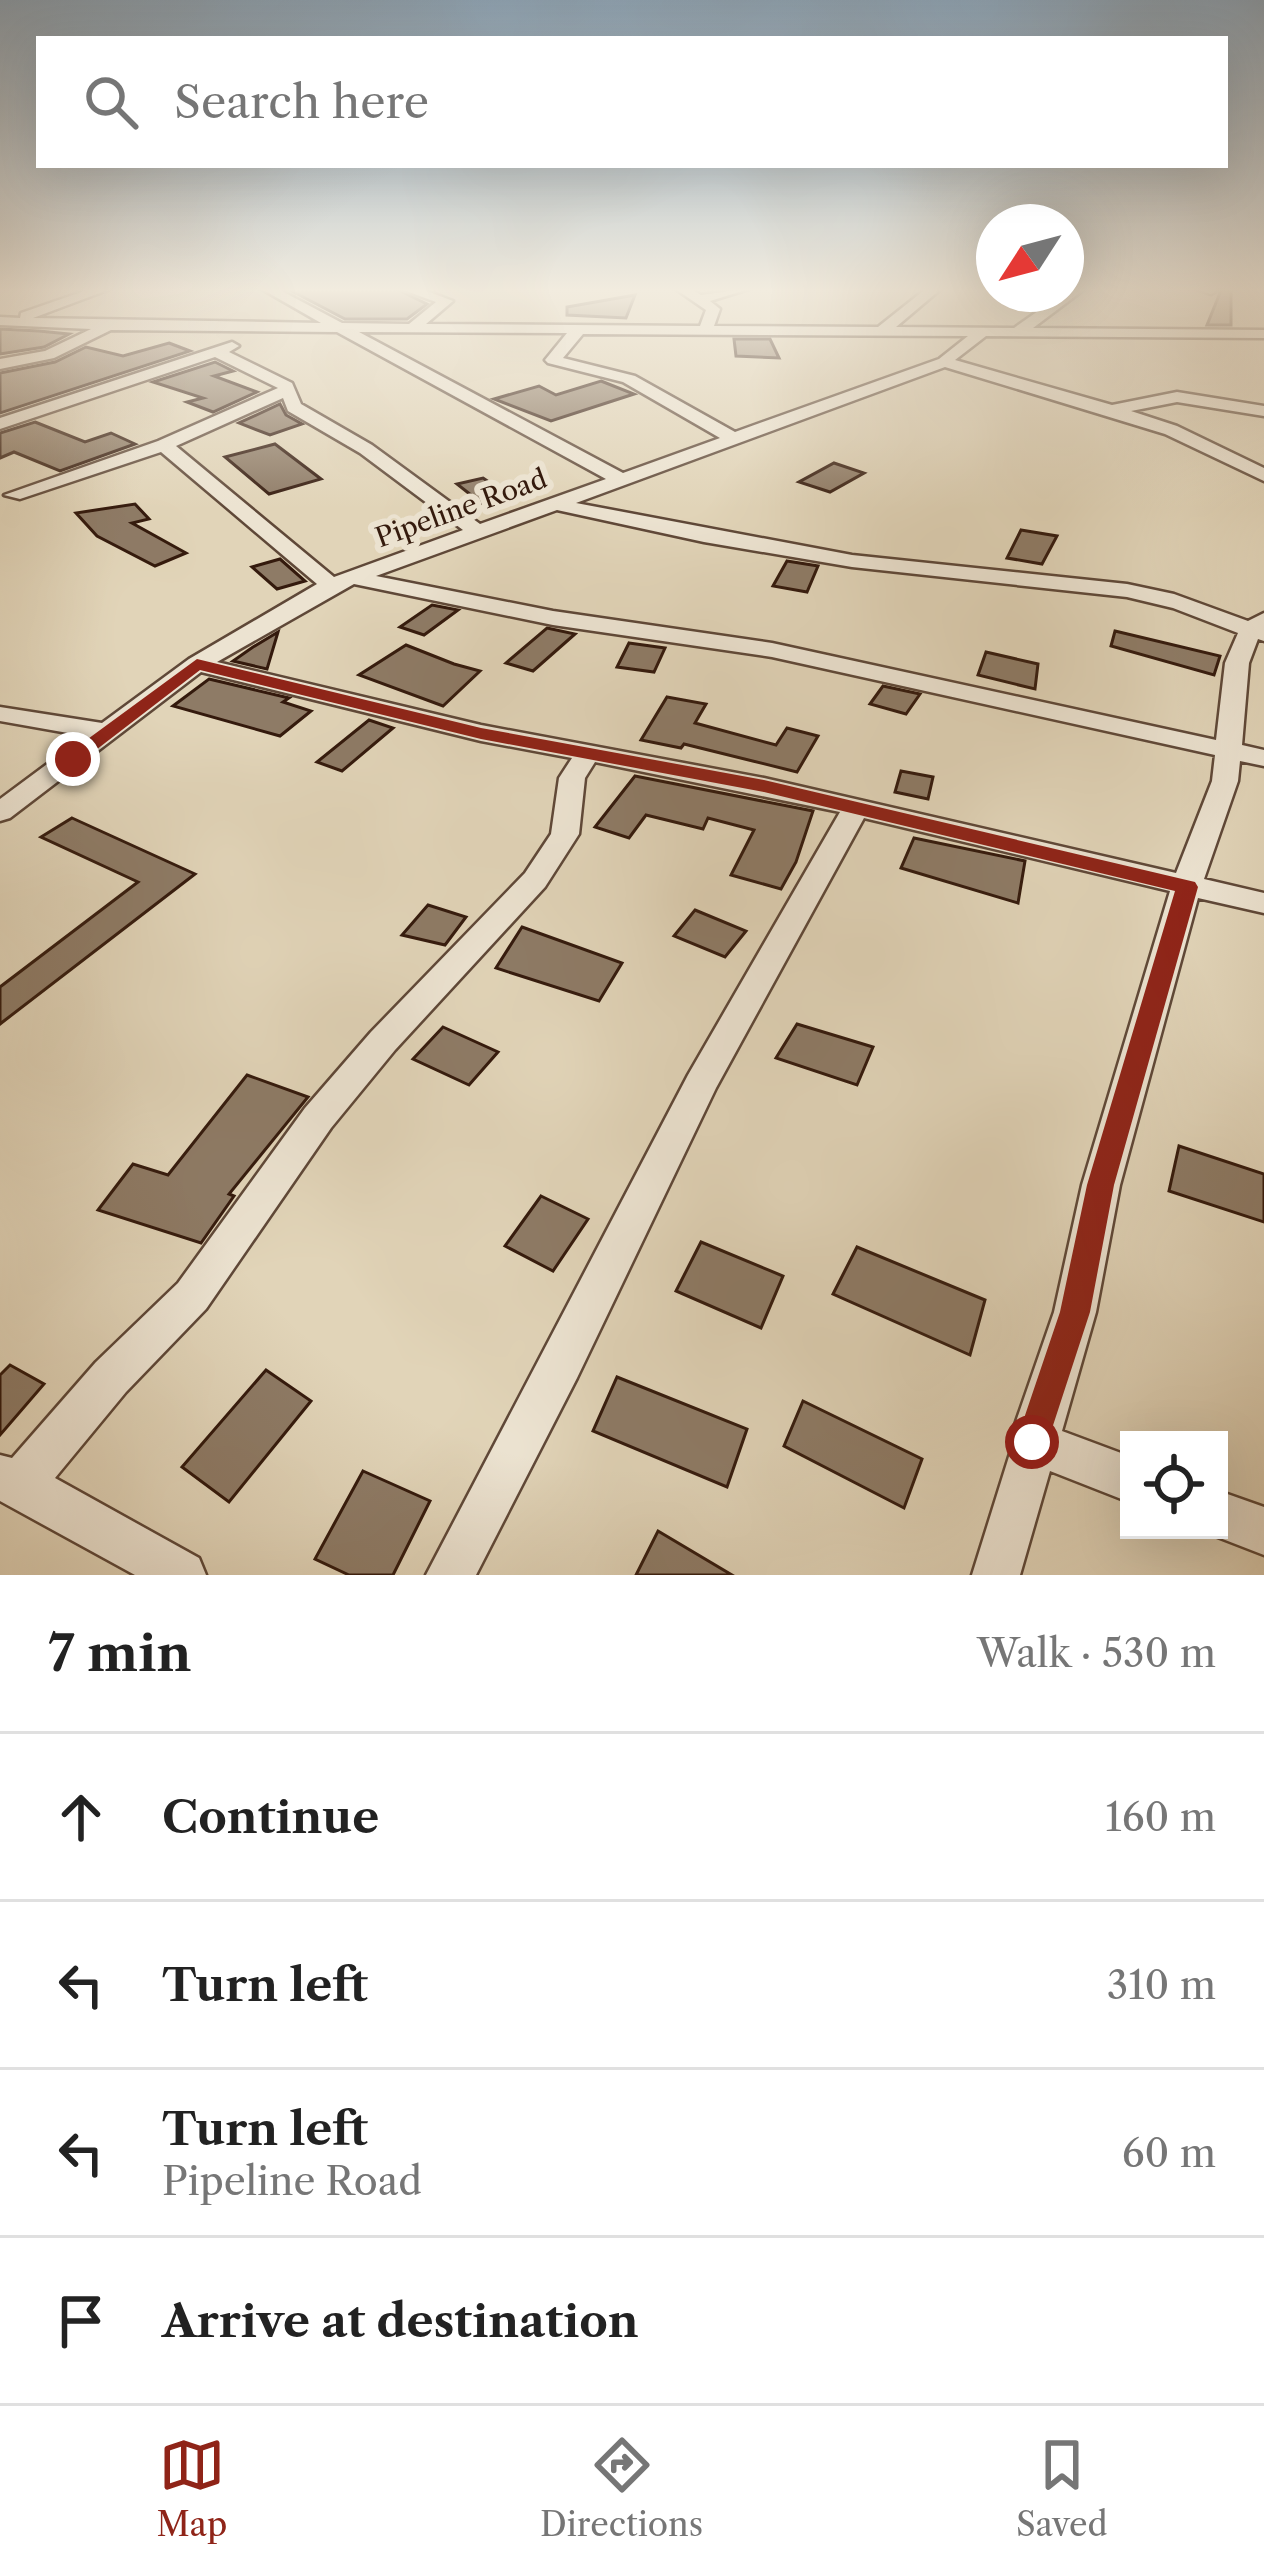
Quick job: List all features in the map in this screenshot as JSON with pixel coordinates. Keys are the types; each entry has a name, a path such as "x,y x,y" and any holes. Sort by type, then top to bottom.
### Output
{"street":[{"path":"0,424 189,362"},
{"path":"239,362 476,531"},
{"path":"401,362 621,479"},
{"path":"559,362 628,379 733,438"},
{"path":"944,362 1171,430 1264,475"},
{"name":"Pipeline Road","path":"0,812 197,664 341,581 944,362"},
{"path":"13,495 164,445 261,400 289,396"},
{"path":"1112,410 1177,397 1264,411"},
{"path":"164,445 341,581 772,650 1246,754"},
{"path":"554,503 658,529 800,554 958,575 1096,585 1194,606 1259,628 1238,663 1246,754 1225,781 1187,887 1100,1185 1075,1312 1032,1442 996,1575"},
{"path":"197,664 388,712 856,808 1264,903"},
{"path":"0,714 108,732"},
{"path":"182,1575 10,1481 192,1296 318,1118 535,880 565,834 572,778 588,753"},
{"path":"449,1575 562,1364 700,1085 856,808"},
{"path":"1032,1442 1120,1476"},
{"path":"1228,1517 1264,1531"}],"building":[{"path":"55,362 158,362 0,413 0,373"},
{"path":"215,362 233,371 214,376 257,392 213,412 187,402 203,398 153,382"},
{"path":"601,381 634,394 551,421 494,399 539,386 556,395"},
{"path":"280,404 286,415 302,424 270,435 239,423"},
{"path":"35,422 85,442 111,433 135,444 60,471 14,452 0,458 0,433"},
{"path":"275,444 321,479 269,494 225,457"},
{"path":"834,463 864,473 830,492 799,482"},
{"path":"483,478 511,497 485,506 457,484"},
{"path":"135,504 149,519 132,523 186,553 155,566 97,536 76,513"},
{"path":"1021,530 1057,536 1042,564 1007,558"},
{"path":"280,559 305,581 277,589 252,567"},
{"path":"787,561 818,566 807,592 773,586"},
{"path":"432,605 458,610 424,635 400,627"},
{"path":"547,628 575,634 533,671 506,663"},
{"path":"1115,631 1220,656 1214,675 1111,646"},
{"path":"278,632 267,669 233,661 253,647"},
{"path":"629,643 665,648 654,672 617,667"},
{"path":"406,645 480,671 443,706 359,675"},
{"path":"986,652 1038,664 1035,689 978,675"},
{"path":"209,679 289,698 283,702 311,711 280,736 173,706"},
{"path":"883,686 920,694 906,714 870,704"},
{"path":"667,697 706,704 695,723 776,745 787,728 818,736 797,772 684,744 681,748 641,740"},
{"path":"369,720 393,728 342,771 317,762"},
{"path":"901,771 933,777 928,799 895,792"},
{"path":"635,776 813,811 796,862 781,889 731,875 754,830 708,818 703,829 646,815 629,838 595,827"},
{"path":"72,818 195,874 0,1024 0,987 138,882 41,837"},
{"path":"914,838 1025,861 1018,903 901,868"},
{"path":"428,905 466,917 445,945 402,935"},
{"path":"695,910 746,931 725,957 674,936"},
{"path":"522,927 622,963 599,1001 496,968"},
{"path":"797,1024 873,1047 857,1085 776,1058"},
{"path":"443,1027 498,1052 469,1085 413,1059"},
{"path":"247,1075 308,1097 229,1194 234,1196 201,1243 98,1210 133,1164 168,1175"},
{"path":"1179,1146 1264,1174 1264,1222 1169,1191"},
{"path":"541,1196 588,1219 553,1271 505,1246"},
{"path":"701,1242 783,1276 761,1328 676,1291"},
{"path":"857,1247 985,1300 970,1355 833,1294"},
{"path":"10,1365 44,1384 0,1435 0,1375"},
{"path":"266,1370 311,1401 229,1502 182,1467"},
{"path":"617,1377 747,1429 727,1487 593,1431"},
{"path":"803,1401 922,1459 904,1508 784,1446"},
{"path":"363,1471 430,1501 393,1575 349,1575 315,1559"},
{"path":"658,1531 732,1575 636,1575"}],"route":[{"path":"73,759 197,664 481,733 764,786 1187,887 1100,1185 1075,1312 1032,1442"}]}
